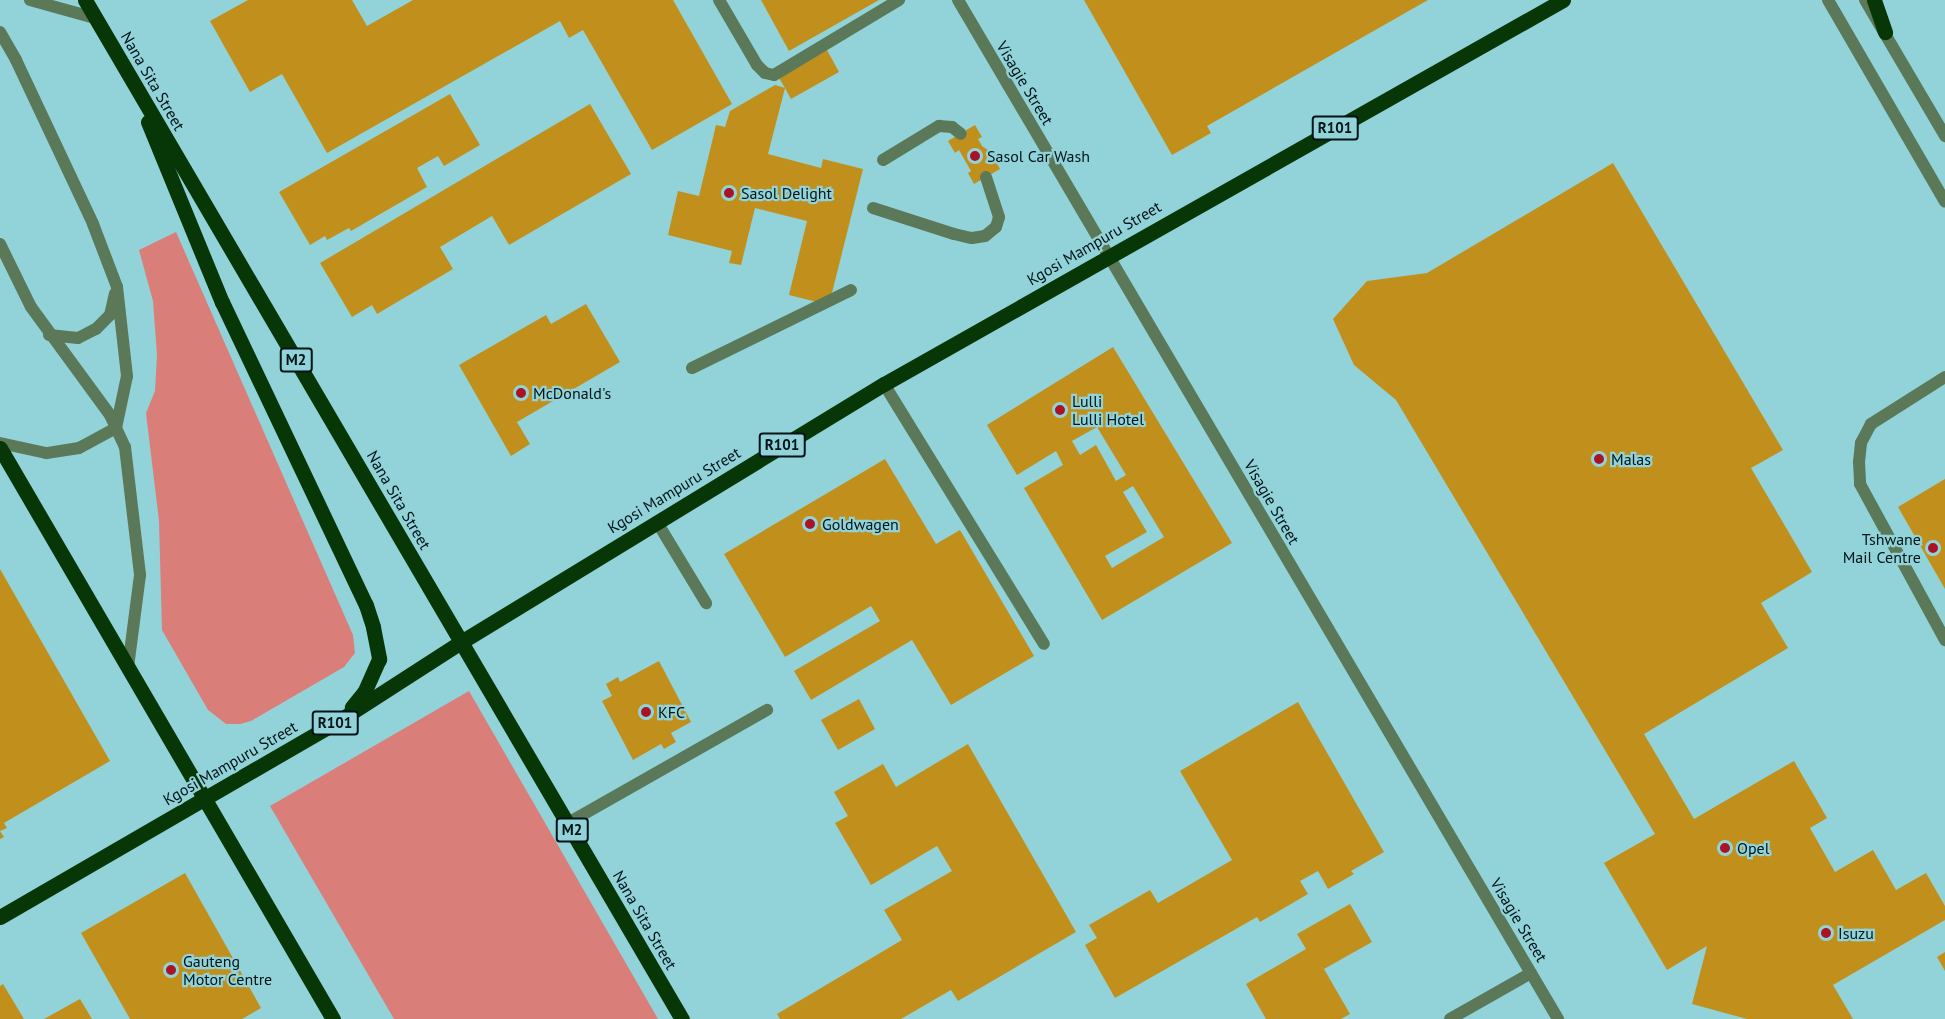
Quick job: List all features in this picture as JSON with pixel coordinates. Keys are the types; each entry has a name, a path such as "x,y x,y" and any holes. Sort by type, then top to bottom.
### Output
{"main road":[{"name":"Nana Sita Street","path":"85,0 682,1019"},
{"name":"Kgosi Mampuru Street","path":"0,917 342,718 461,642 884,384 1108,255 1563,0"},
{"path":"1874,0 1885,32"},
{"path":"130,78 222,302 366,605 379,643 376,667 365,691 342,718"},
{"path":"0,446 333,1019"}],"street":[{"path":"30,0 95,18"},
{"path":"719,0 757,65 765,73 774,75 899,0"},
{"name":"Visagie Street","path":"958,0 1558,1019"},
{"path":"1828,0 1945,202"},
{"path":"1865,0 1945,136"},
{"path":"0,32 16,60 93,224 117,287 127,376 116,428 79,448 46,453 0,446"},
{"path":"883,160 939,126 952,127 961,134"},
{"path":"873,208 954,234 972,238 986,236 996,227 999,217 986,177"},
{"path":"0,244 31,307 49,335 110,415 125,447 140,574 128,667"},
{"path":"49,335 78,338 96,329 110,315 117,287"},
{"path":"692,368 851,290"},
{"path":"1945,377 1871,424 1861,443 1859,462 1860,484 1945,640"},
{"path":"884,384 1044,644"},
{"path":"657,522 706,603"},
{"path":"568,823 767,710"},
{"path":"1450,1019 1531,973"}],"shaded area":[{"path":"176,232 353,635 355,653 344,667 251,721 240,724 226,724 208,710 162,630 159,521 146,413 155,391 157,355 153,301 139,250"},
{"path":"469,691 658,1019 394,1019 270,806"}],"building":[{"path":"248,0 352,0 367,26 413,0 673,0 732,104 652,150 583,30 569,38 560,21 327,153 282,74 250,92 210,21"},
{"path":"761,0 879,0 789,51"},
{"path":"1084,0 1428,0 1207,126 1211,133 1172,155"},
{"path":"827,50 839,72 791,99 779,78"},
{"path":"775,85 785,88 768,154 821,168 823,159 863,169 829,305 789,295 807,221 755,208 741,265 729,263 732,251 668,235 678,191 699,196 716,125 725,127 730,111"},
{"path":"450,94 480,145 444,166 438,156 417,168 427,187 351,231 349,228 327,240 325,236 310,245 279,192"},
{"path":"590,104 631,174 509,245 492,216 440,247 453,269 377,314 372,305 352,317 320,263"},
{"name":"Sasol Car Wash","path":"975,125 982,137 978,139 988,150 991,160 994,158 1000,169 974,184 968,173 971,171 959,150 955,153 948,141"},
{"name":"Malas","path":"1613,163 1783,450 1751,468 1812,572 1761,603 1788,648 1644,734 1694,819 1794,761 1827,818 1810,828 1835,872 1873,850 1896,890 1926,873 1945,906 1945,920 1833,985 1853,1019 1747,1019 1692,1004 1707,946 1667,970 1604,863 1655,834 1396,400 1354,365 1333,319 1367,281 1427,273"},
{"name":"McDonald's","path":"586,304 620,362 517,422 530,444 511,456 459,365 546,315 551,324"},
{"path":"1113,347 1232,543 1102,620 1024,488 1063,465 1056,451 1017,475 987,425","holes":["1097,427 1126,475 1116,481 1096,445 1080,455 1072,441","1133,486 1164,537 1112,568 1105,556 1147,532 1123,492"]},
{"path":"885,459 936,544 960,530 1034,656 951,705 912,640 811,700 794,671 880,621 871,606 785,657 724,554"},
{"name":"Tshwane Mail Centre","path":"1945,479 1945,589 1898,507"},
{"path":"0,569 110,761 4,823 7,828 0,831"},
{"name":"KFC","path":"659,661 691,722 671,733 676,742 664,749 661,744 633,760 602,701 612,696 606,684 618,677 620,682"},
{"path":"859,699 875,729 838,750 821,720"},
{"path":"1298,702 1384,852 1351,871 1354,874 1328,889 1318,871 1300,881 1308,894 1260,922 1257,917 1115,998 1085,945 1097,938 1089,925 1150,890 1158,903 1232,860 1180,771"},
{"path":"968,744 1076,932 958,1001 951,990 901,1019 780,1019 777,1014 902,940 884,910 952,871 937,846 871,885 835,823 848,816 834,792 883,764 896,787"},
{"name":"Gauteng Motor Centre","path":"185,873 261,1008 242,1019 130,1019 81,933"},
{"path":"1350,904 1372,942 1324,969 1350,1014 1341,1019 1266,1019 1246,984 1306,949 1297,934"},
{"path":"1945,952 1945,971 1937,957"},
{"path":"3,984 24,1019 0,1019 0,986"},
{"path":"80,999 92,1019 44,1019"}],"place":[{"name":"Sasol Car Wash","path":"975,156"},
{"name":"Sasol Delight","path":"729,193"},
{"name":"McDonald's","path":"521,393"},
{"name":"Lulli Lulli Hotel","path":"1060,410"},
{"name":"Malas","path":"1599,459"},
{"name":"Goldwagen","path":"810,524"},
{"name":"Tshwane Mail Centre","path":"1933,548"},
{"name":"KFC","path":"646,712"},
{"name":"Opel","path":"1725,848"},
{"name":"Isuzu","path":"1826,933"},
{"name":"Gauteng Motor Centre","path":"171,970"}]}
